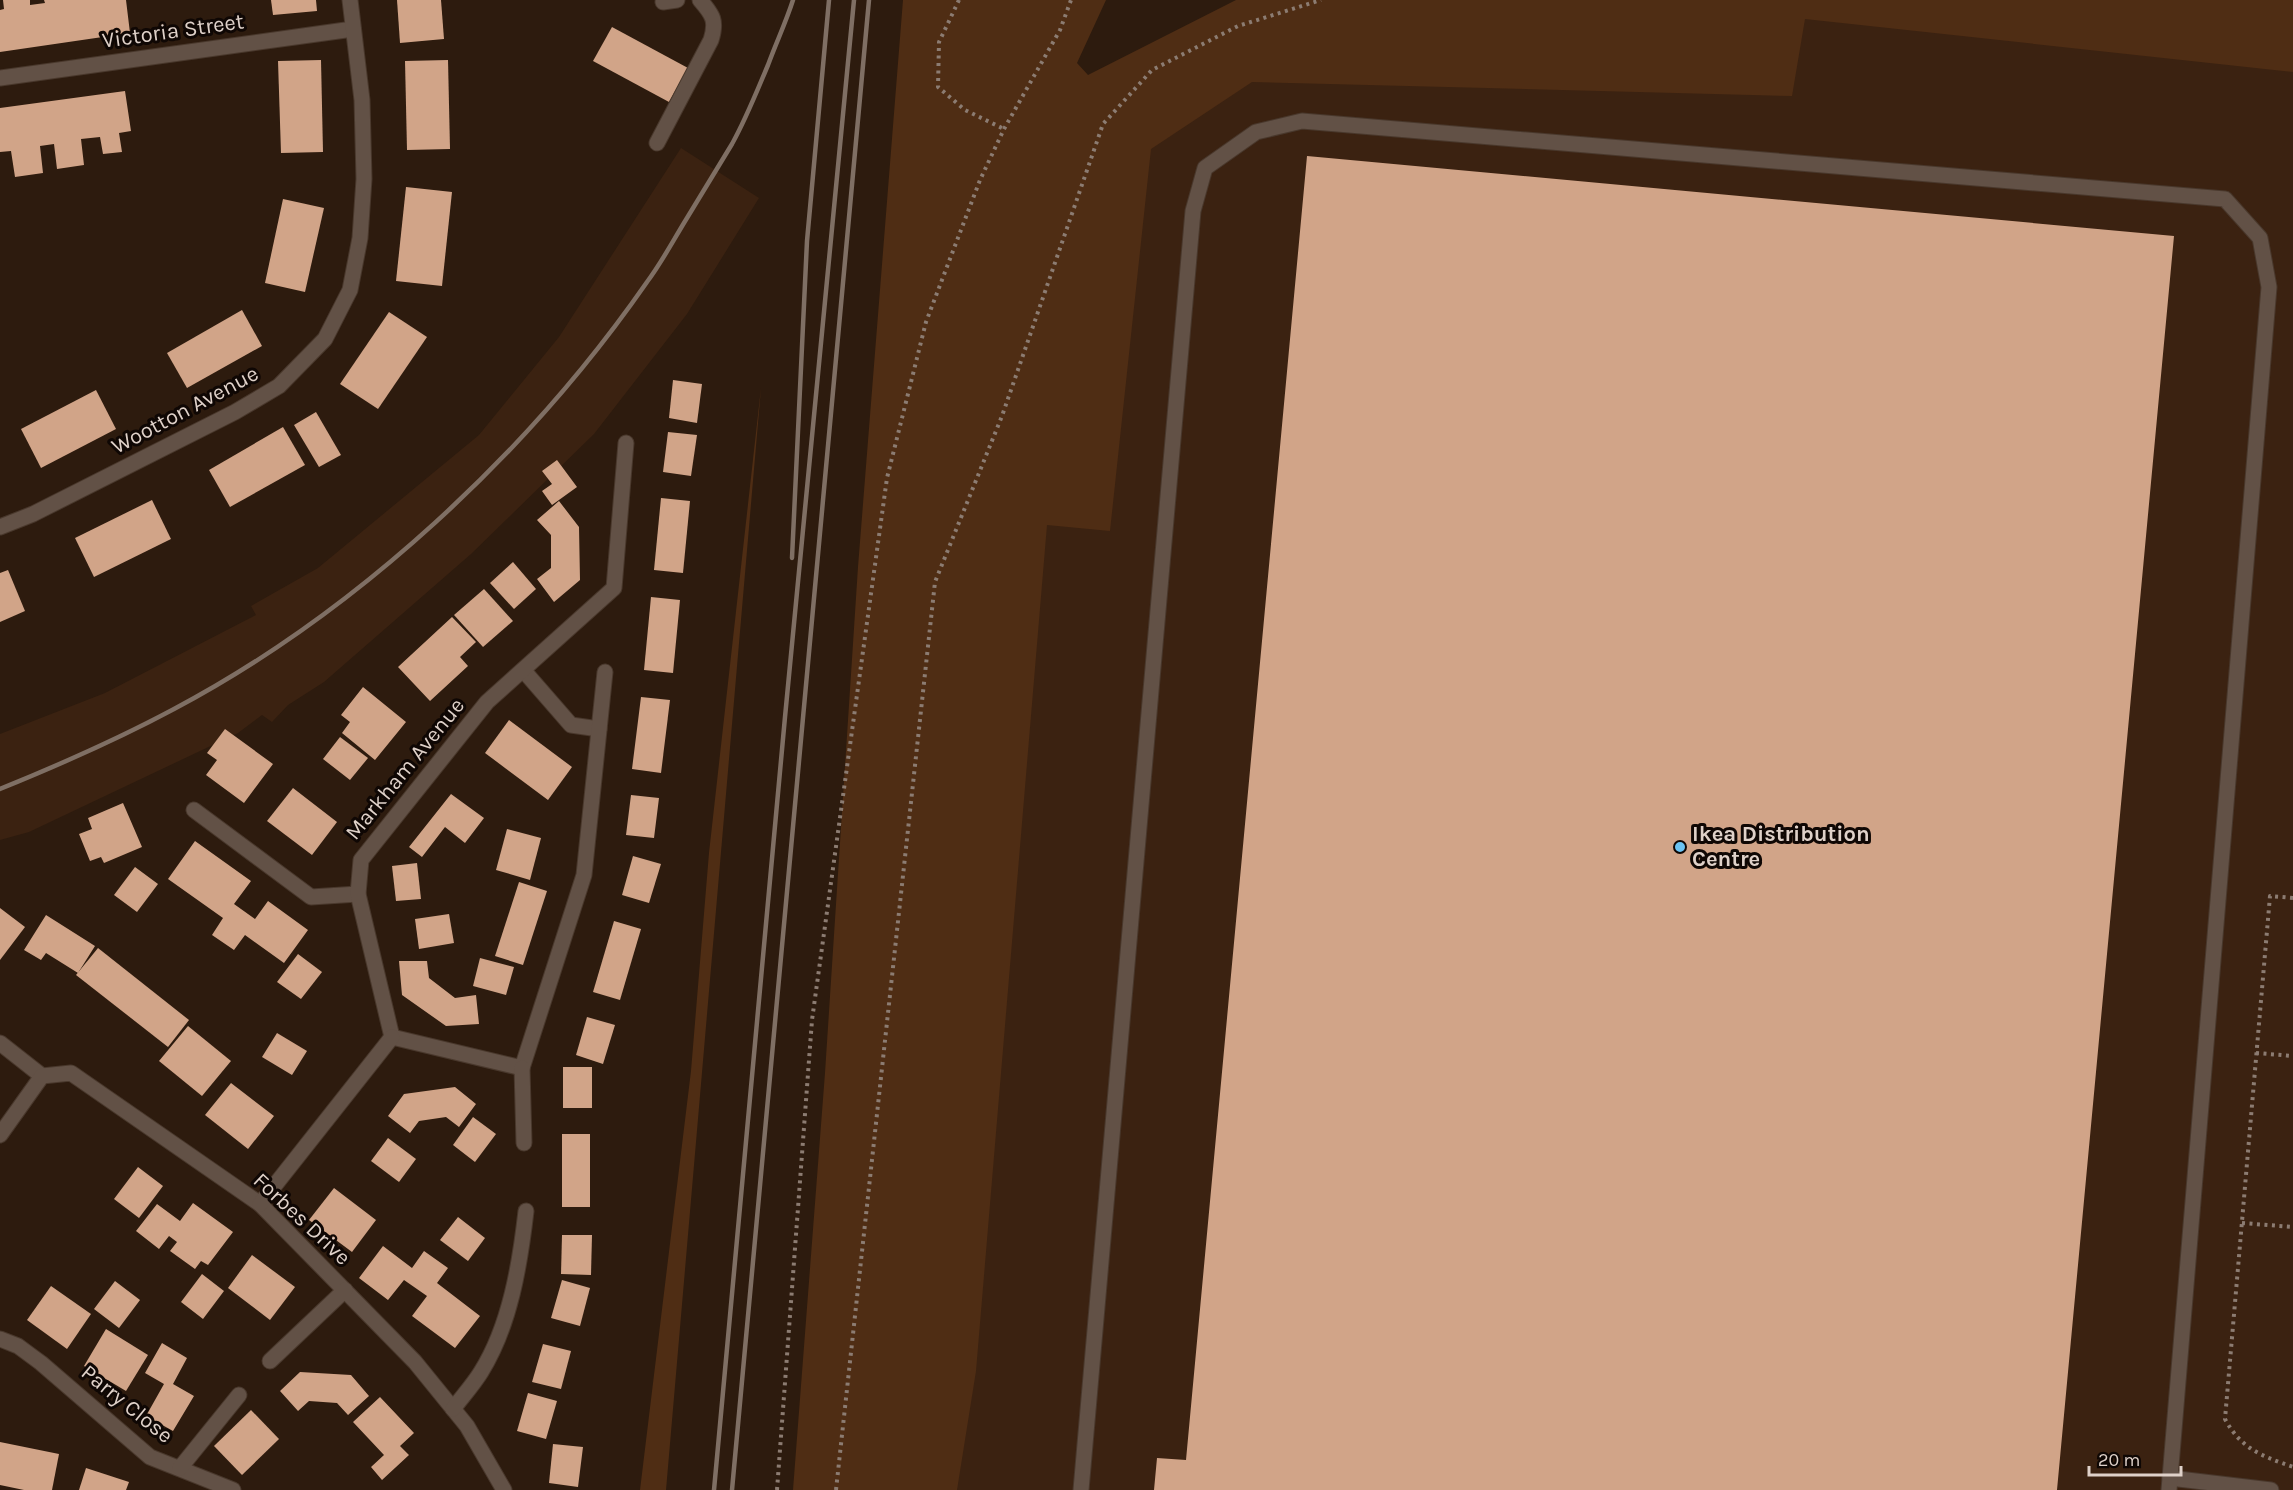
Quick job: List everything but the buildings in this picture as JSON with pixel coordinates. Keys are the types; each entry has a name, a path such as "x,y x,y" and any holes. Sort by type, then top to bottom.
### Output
{"street":[{"name":"Wootton Avenue","path":"0,527 33,514 235,412 279,386 325,339 350,290 360,238 364,179 362,100 350,0"},
{"path":"657,143 711,40 715,25 708,9 700,0"},
{"name":"Victoria Street","path":"0,78 353,29"},
{"path":"1081,1490 1193,211 1205,168 1257,132 1302,121 2225,199 2260,238 2269,287 2169,1484 2271,1490"},
{"name":"Markham Avenue","path":"392,1037 358,894 361,860 487,702 614,588 626,443"},
{"path":"524,671 572,725 599,729"},
{"path":"524,1143 522,1068 584,875 605,672"},
{"path":"194,810 311,897 358,894"},
{"path":"260,1204 392,1037 522,1068"},
{"path":"0,1043 42,1076 0,1135"},
{"name":"Forbes Drive","path":"42,1076 71,1073 260,1204 415,1362 467,1426 504,1490"},
{"path":"453,1409 482,1371 501,1328 520,1263 526,1211"},
{"path":"270,1361 345,1290"},
{"name":"Parry Close","path":"0,1339 18,1346 41,1363 150,1457 233,1490"},
{"path":"180,1468 239,1395"}],"path":[{"path":"959,0 939,42 938,87 965,110 1004,129"},
{"path":"777,1490 812,1020 887,478 926,322 980,180 1004,129 1060,30 1071,0"},
{"path":"836,1490 935,582 1002,416 1103,124 1152,70 1238,26 1321,0"},
{"path":"2293,898 2270,896 2225,1419 2232,1433 2249,1449 2293,1467"},
{"path":"2256,1053 2293,1056"},
{"path":"2242,1223 2293,1227"}],"shaded area":[{"path":"903,0 1106,0 1077,63 1088,75 1236,0 2293,0 2293,72 1805,19 1792,96 1252,82 1151,149 1110,531 1047,525 976,1371 957,1490 793,1490 825,1073 858,567"},
{"path":"2293,0 2293,1490 877,1490 1063,236 1238,26"},
{"path":"681,148 759,198 687,314 594,434 471,554 324,682 288,705 272,722 262,715 238,733 29,832 0,840 0,734 105,693 256,615 251,606 318,568 479,435 559,337"},
{"path":"761,388 666,1490 640,1490 691,1071 709,853"}],"railway":[{"path":"0,789 131,731 242,670 309,625 373,576 435,523 494,466 549,407 600,345 658,267 732,144 768,65 793,0"},
{"path":"792,558 807,241 829,0"},
{"path":"714,1490 854,0"},
{"path":"732,1490 869,0"}],"place":[{"name":"Ikea Distribution Centre","path":"1680,847"}]}
